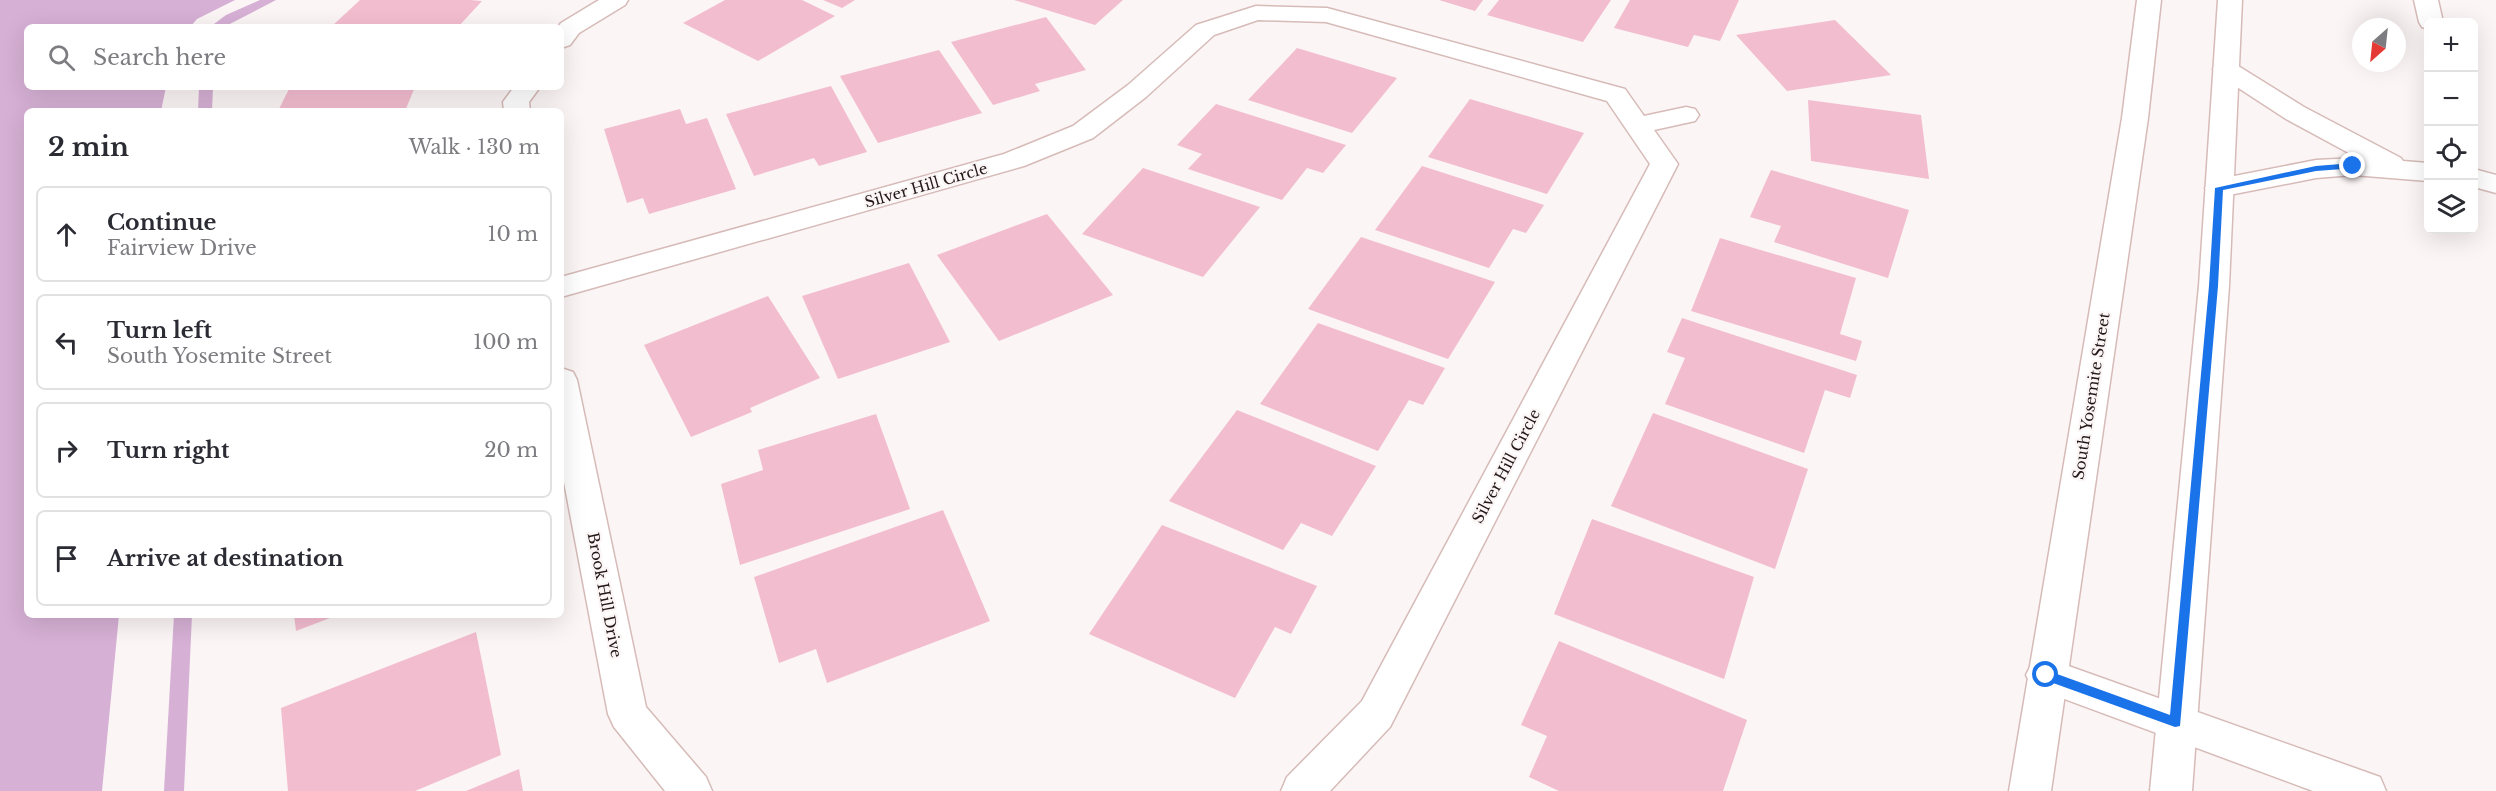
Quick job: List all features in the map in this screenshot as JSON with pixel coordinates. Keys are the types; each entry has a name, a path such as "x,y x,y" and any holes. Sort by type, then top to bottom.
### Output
{"street":[{"path":"564,36 570,28 616,0"},
{"name":"South Yosemite Street","path":"2030,791 2046,675 2135,118 2149,0"},
{"path":"2171,791 2175,722 2214,286 2230,0"},
{"path":"2426,0 2430,18"},
{"name":"Silver Hill Circle","path":"564,286 1014,160 1083,132 1137,91 1205,30 1252,7 1327,15 1616,95 1664,164 1376,714 1302,791"},
{"path":"2226,69 2295,113 2416,171"},
{"path":"517,108 516,102 525,90"},
{"path":"1637,126 1686,115"},
{"path":"2219,188 2316,169 2353,166 2416,171"},
{"path":"2478,179 2496,184"},
{"name":"Brook Hill Drive","path":"564,395 628,714 691,791"},
{"path":"2046,675 2365,791"}],"shaded area":[{"path":"0,0 235,0 197,19 193,24 24,24 24,90 165,90 162,108 24,108 24,618 119,618 102,791 0,791"}],"building":[{"path":"360,0 482,1 461,24 334,24"},
{"path":"725,0 802,0 835,16 758,61 683,23"},
{"path":"823,0 855,0 842,8"},
{"path":"1014,0 1123,0 1095,25"},
{"path":"1439,0 1483,0 1475,11"},
{"path":"1499,0 1611,0 1583,42 1487,15"},
{"path":"1630,0 1739,0 1720,41 1694,35 1688,47 1614,28"},
{"path":"1046,17 1086,70 1035,84 1040,91 993,105 951,42"},
{"path":"1835,20 1891,75 1787,91 1736,35"},
{"path":"1297,48 1397,78 1352,133 1248,100"},
{"path":"939,50 982,113 878,143 840,76"},
{"path":"831,86 867,152 819,166 814,158 754,176 726,114"},
{"path":"288,90 414,90 406,108 280,108"},
{"path":"1470,99 1584,133 1547,194 1428,157"},
{"path":"1808,100 1921,115 1929,179 1811,161"},
{"path":"1216,104 1346,145 1323,173 1307,168 1282,200 1188,169 1202,154 1177,145"},
{"path":"680,109 686,124 707,118 736,189 649,214 643,198 627,203 604,129"},
{"path":"1422,166 1544,205 1526,233 1513,229 1489,268 1375,230"},
{"path":"1143,168 1260,207 1203,277 1082,234"},
{"path":"1771,170 1909,210 1888,278 1774,242 1781,226 1750,217"},
{"path":"1047,214 1113,295 999,341 937,255"},
{"path":"1361,237 1495,282 1448,359 1308,309"},
{"path":"1720,238 1856,278 1840,334 1862,341 1856,361 1691,311"},
{"path":"909,263 950,342 838,379 802,296"},
{"path":"768,296 820,378 750,408 752,412 691,437 644,345"},
{"path":"1682,318 1857,375 1850,398 1825,390 1804,453 1665,404 1685,358 1667,352"},
{"path":"1318,323 1445,368 1423,405 1409,400 1378,451 1260,404"},
{"path":"1237,410 1376,466 1332,536 1301,523 1283,550 1169,501"},
{"path":"1653,413 1808,469 1775,569 1611,506"},
{"path":"876,414 910,509 740,565 721,484 763,470 758,450"},
{"path":"943,510 990,621 827,683 816,649 779,663 754,577"},
{"path":"1592,519 1754,577 1724,679 1554,614"},
{"path":"1162,525 1317,586 1291,634 1275,627 1235,698 1089,634"},
{"path":"294,618 330,618 296,631"},
{"path":"476,632 501,755 415,791 288,791 281,708"},
{"path":"1559,641 1747,720 1723,791 1559,791 1529,777 1547,736 1521,725"},
{"path":"519,769 523,791 466,791"}],"waterway":[{"path":"221,24 270,0"},
{"path":"205,108 206,90"},
{"path":"174,791 183,618"}],"route":[{"path":"2046,675 2175,722 2214,286 2219,188 2316,169 2353,166"}]}
